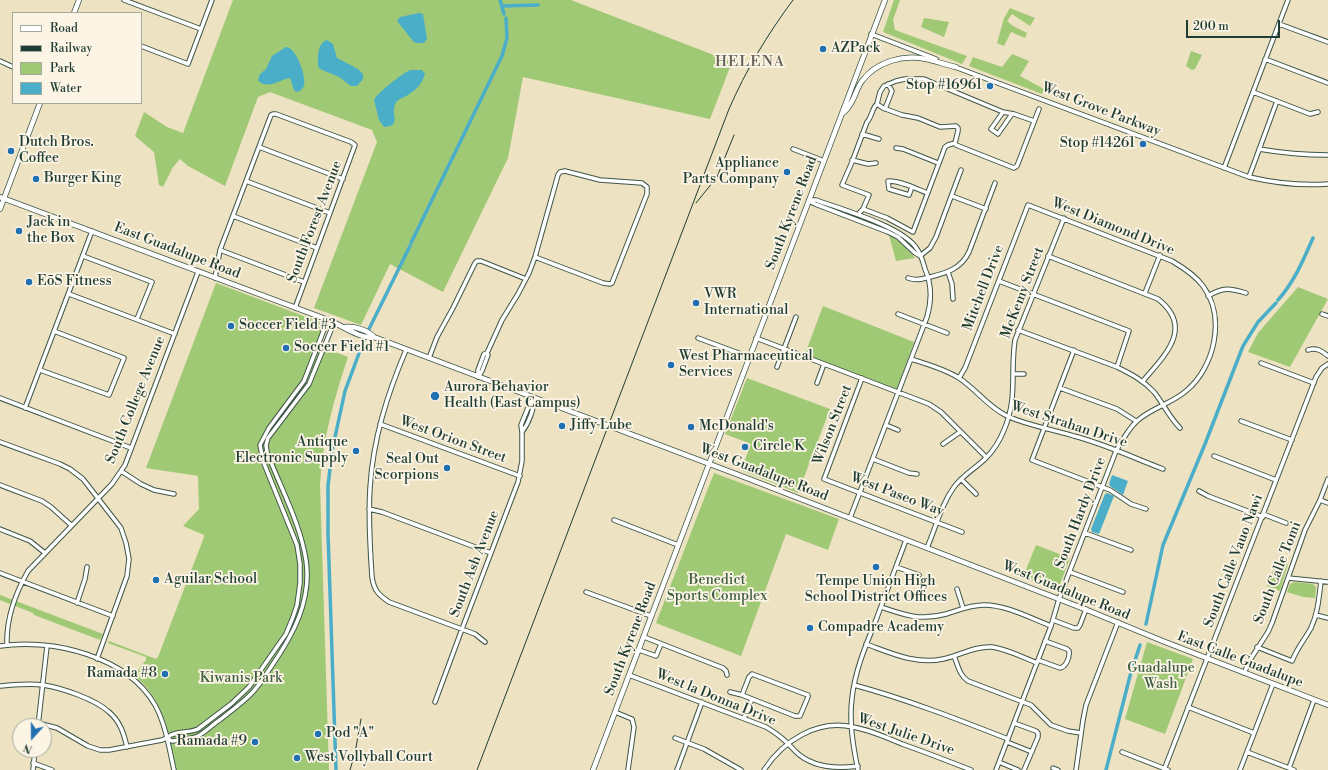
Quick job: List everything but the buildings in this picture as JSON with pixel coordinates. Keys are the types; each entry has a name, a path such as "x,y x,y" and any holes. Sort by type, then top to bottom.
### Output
{"main road":[{"path":"74,12 79,0"},
{"name":"South Kyrene Road","path":"593,770 884,0"},
{"path":"840,116 850,106 856,90 863,79 884,64 901,58 919,58 956,67"},
{"path":"0,209 2,198 40,104"},
{"name":"East Guadalupe Road","path":"2,198 331,322 345,327 351,326 364,334 371,336"},
{"name":"West Guadalupe Road","path":"371,336 850,518 1143,633"},
{"name":"East Calle Guadalupe","path":"1143,633 1328,705"}],"street":[{"path":"124,0 201,29"},
{"path":"142,46 188,64 212,0"},
{"path":"1224,168 1288,0"},
{"path":"1279,24 1328,42"},
{"name":"West Grove Parkway","path":"872,34 1250,177 1270,182 1293,185 1328,184"},
{"path":"1266,59 1328,83"},
{"path":"0,61 12,66"},
{"path":"955,143 945,147 913,232 887,218 862,210 869,195 842,184 867,122 874,106 877,104 880,92 884,86 896,81 905,79 924,79 1003,112 1034,121"},
{"path":"885,109 892,91 888,84"},
{"path":"1253,92 1310,114 1318,112"},
{"path":"1250,177 1277,102"},
{"path":"877,104 885,109 902,115 918,118 940,127 956,126 958,131 955,143"},
{"path":"955,143 956,145 1014,168 1017,166 1039,109"},
{"path":"1003,112 991,129 998,134 1012,114"},
{"name":"South Forest Avenue","path":"259,147 273,114 351,142 355,145 294,308"},
{"path":"862,134 879,139"},
{"path":"215,278 220,250 259,147 343,179"},
{"path":"896,148 903,149 938,163"},
{"path":"793,149 824,161"},
{"path":"1259,149 1283,154 1328,155"},
{"path":"852,160 868,164 876,163"},
{"path":"920,256 933,244 961,170"},
{"path":"478,377 480,364 484,354 487,353 502,320 526,279 560,172 565,171 600,180 642,184 647,187 647,194 614,281 610,284 603,283 534,257"},
{"path":"912,187 909,195 889,189 888,181 894,181 912,187 927,193"},
{"path":"246,182 330,213"},
{"path":"908,278 915,281 948,272 957,267 966,258 995,183"},
{"path":"952,196 986,209"},
{"path":"808,200 816,200 894,230 918,249 930,287 931,302 924,324 850,518"},
{"name":"West Diamond Drive","path":"1028,205 1160,255 1172,261 1187,270 1203,287 1208,296"},
{"name":"Mitchell Drive","path":"960,378 966,368 1028,205"},
{"path":"233,216 317,248"},
{"name":"McKemy Street","path":"927,548 944,503 961,479 986,457 998,442 1009,417 1013,402 1014,352 1018,330 1026,315 1064,218"},
{"path":"25,408 92,231"},
{"path":"220,250 304,282"},
{"path":"1145,294 1160,255"},
{"path":"83,256 152,282 137,319"},
{"path":"1048,256 1158,299 1166,305 1175,324 1175,334 1172,344 1143,381"},
{"path":"429,358 438,335 477,261 481,261 526,279"},
{"name":"South College Avenue","path":"7,645 7,631 10,616 22,582 28,571 112,484 121,471 198,272"},
{"path":"948,272 952,284 953,299"},
{"path":"999,281 1130,331 1117,367"},
{"path":"1208,296 1216,291 1230,288 1246,292"},
{"path":"69,294 174,334"},
{"name":"South Hardy Drive","path":"996,770 1046,641 1059,599 1116,451 1124,436 1136,421 1187,391 1205,367 1215,334 1213,307 1208,296"},
{"path":"898,314 947,333"},
{"path":"1322,314 1328,316"},
{"path":"777,367 796,317"},
{"path":"168,739 171,735 191,732 198,729 244,693 286,634 291,624 297,605 300,578 299,555 294,535 263,461 260,448 264,436 302,384 308,373 325,327 331,322"},
{"path":"52,727 57,728 88,746 100,750 127,747 168,739 172,741 198,736 248,697 262,680 288,641 299,619 304,600 306,582 306,561 300,536 266,448 268,438 304,392 314,375 331,330 331,322"},
{"path":"1018,330 1117,367 1143,381 1154,392 1172,420 1180,428"},
{"path":"40,370 109,396 124,358 54,331"},
{"path":"698,338 749,357"},
{"path":"756,338 929,404 941,412 986,457"},
{"path":"320,342 326,344"},
{"path":"1308,350 1312,348 1319,350 1328,356"},
{"path":"406,350 390,389 380,424 372,467 369,509 372,577 374,587 378,594 390,602 475,634 485,642"},
{"path":"1074,350 1032,460 1110,490 1131,504 1146,509"},
{"name":"West Strahan Drive","path":"911,358 960,378 989,406 1009,417 1045,429 1075,436 1163,469"},
{"path":"1261,363 1314,382"},
{"path":"817,383 824,364"},
{"name":"South Calle Vauo Nawi","path":"1166,770 1188,707 1314,382 1322,368 1328,364"},
{"path":"308,373 314,375"},
{"path":"1013,374 1024,374"},
{"name":"Wilson Street","path":"824,479 862,378"},
{"path":"1060,388 1117,409 1136,421"},
{"path":"0,398 131,448"},
{"name":"South Ash Avenue","path":"436,702 520,476 522,461 521,425 530,402 534,398"},
{"path":"274,421 279,425"},
{"path":"1241,421 1292,440"},
{"name":"West Orion Street","path":"380,424 520,476"},
{"path":"886,425 898,430"},
{"path":"943,444 960,432"},
{"path":"0,442 70,469 83,479 121,528 129,559 124,587 97,659"},
{"path":"1214,456 1276,480"},
{"path":"873,459 909,473 917,474"},
{"path":"121,471 141,484 154,490 174,494"},
{"name":"West Paseo Way","path":"824,479 962,532"},
{"path":"961,479 976,494"},
{"name":"South Calle Tomi","path":"1244,673 1257,647 1268,632 1272,623 1305,530 1328,481"},
{"path":"0,485 42,501 71,525"},
{"path":"1199,491 1208,496 1286,523"},
{"path":"1320,500 1328,503"},
{"path":"284,510 290,508"},
{"path":"369,509 382,512 491,553"},
{"path":"614,520 678,545"},
{"path":"0,528 30,541 45,553"},
{"path":"1085,533 1131,550"},
{"path":"858,768 851,726 851,705 857,670 906,540"},
{"path":"896,566 919,575"},
{"path":"77,603 85,579 87,567"},
{"path":"1070,572 1123,592"},
{"path":"0,573 113,616"},
{"path":"1288,578 1328,582"},
{"path":"1257,647 1292,661 1297,648 1312,627 1316,615 1321,581"},
{"path":"957,589 963,608"},
{"path":"586,592 651,616"},
{"path":"881,607 913,617 928,618 975,605 996,606 1051,626"},
{"path":"1053,620 1074,628 1078,628 1086,610"},
{"path":"1316,615 1328,618"},
{"path":"1076,770 1083,720 1089,698 1118,622"},
{"path":"644,637 722,668 726,671 727,676"},
{"path":"866,644 897,656 914,660 932,661 982,648 992,647 1038,662 1063,668 1070,654 1069,651 1046,641"},
{"path":"0,646 27,644 63,648 97,659 126,673 145,691 158,711 168,739 174,770"},
{"path":"639,650 656,656 661,644"},
{"path":"39,718 47,646"},
{"path":"954,656 963,678 1022,701 1034,708 1051,725 1068,731 1081,733"},
{"path":"730,692 742,695 795,716 800,716 808,697 808,695 752,674 748,677 742,695"},
{"name":"West la Donna Drive","path":"629,675 766,727 779,735 802,756 826,766 858,768"},
{"path":"0,686 17,684 43,685 97,703 110,712 118,722 124,734 127,747"},
{"path":"1240,770 1273,684"},
{"path":"854,685 874,690 943,714 1032,752"},
{"path":"244,693 248,697"},
{"path":"744,718 752,699"},
{"path":"1288,768 1314,700"},
{"path":"677,770 702,702"},
{"path":"1188,707 1254,733"},
{"path":"615,712 632,719 634,727 628,770"},
{"path":"1014,723 1036,731 1038,734 1024,770"},
{"name":"West Julie Drive","path":"764,770 778,752 799,736 823,727 851,726 872,732 971,770"},
{"path":"180,734 181,739"},
{"path":"675,738 718,756 741,770"},
{"path":"1122,752 1166,770"},
{"path":"1247,752 1294,770"},
{"path":"32,770 34,758"},
{"path":"999,762 1018,770"},
{"path":"34,763 52,770"},
{"path":"1053,768 1058,770"}],"green space":[{"path":"233,0 571,0 732,62 710,119 523,77 508,158 443,292 390,264 361,325 314,308 377,142 372,130 270,92 258,97 225,186 188,166 180,159 173,167 163,187 159,185 154,152 135,136 144,112 167,127 183,133"},
{"path":"894,0 900,0 893,20 895,30 967,56 962,64 883,32"},
{"path":"1010,8 1035,18 1030,26 1012,14 1007,21 1013,26 1027,33 1025,38 1011,32 1004,46 997,43 1004,18"},
{"path":"924,18 949,22 944,37 921,27"},
{"path":"1191,51 1202,55 1195,69 1192,70 1186,66"},
{"path":"1012,54 1029,61 1020,76 1044,89 1042,94 969,66 973,57 1002,67"},
{"path":"889,235 904,245 915,258 896,261"},
{"name":"Kiwanis Park","path":"216,283 322,323 324,326 317,345 348,357 326,436 320,485 329,770 176,770 164,718 153,696 134,675 146,660 146,657 108,643 109,641 156,659 158,657 204,537 204,535 183,526 199,509 198,476 146,468"},
{"path":"1298,287 1328,299 1290,367 1248,352 1258,333"},
{"path":"823,306 914,342 897,389 805,354"},
{"path":"747,378 830,409 798,493 741,470 751,444 725,434"},
{"name":"Benedict Sports Complex","path":"714,473 839,519 828,550 786,534 741,656 656,623"},
{"path":"1036,545 1070,558 1059,587 1055,589 1023,577"},
{"path":"1277,561 1288,564 1280,591 1267,586"},
{"path":"1294,582 1313,584 1316,587 1315,598 1303,597 1287,592 1290,584"},
{"path":"0,595 103,634 100,640 34,615 33,613 0,600"},
{"name":"Guadalupe Wash","path":"1147,642 1193,659 1165,734 1125,719"}],"water":[{"path":"419,13 423,14 427,39 424,43 416,43 413,41 397,21 400,17"},
{"path":"327,40 333,44 337,58 358,69 363,74 363,79 357,86 351,86 339,77 320,69 318,66 318,54 321,44"},
{"path":"286,47 290,48 300,63 304,76 304,86 300,91 296,92 294,90 290,78 274,84 261,83 258,80 260,74 266,69 272,56"},
{"path":"410,70 422,70 425,74 423,79 415,90 397,101 394,108 394,123 384,127 379,120 374,100 385,88"},
{"path":"1112,475 1128,481 1123,495 1110,486 1109,484"},
{"path":"1107,493 1114,496 1099,534 1092,532 1091,529 1105,494"}],"waterway":[{"path":"500,0 504,14"},
{"path":"502,6 538,5"},
{"path":"411,243 502,56 507,38 506,18"},
{"path":"1278,300 1293,279 1313,238"},
{"path":"369,329 410,246"},
{"path":"1146,624 1163,545 1205,444 1243,346 1258,322 1276,303"},
{"path":"336,770 328,533 328,486 332,451 345,391 364,340"},
{"path":"1106,770 1130,676 1140,645"}],"railway":[{"path":"477,770 729,109 758,53 774,26 793,0"},
{"path":"696,203 717,177 734,135"},
{"path":"350,770 355,753 361,719"}],"place":[{"name":"AZPack","path":"823,49"},
{"name":"Stop #16961","path":"990,86"},
{"name":"Stop #14261","path":"1143,144"},
{"name":"Dutch Bros. Coffee","path":"11,151"},
{"name":"Appliance Parts Company","path":"787,172"},
{"name":"Burger King","path":"36,179"},
{"name":"Jack in the Box","path":"19,231"},
{"name":"EōS Fitness","path":"29,282"},
{"name":"VWR International","path":"696,303"},
{"name":"Soccer Field #3","path":"231,326"},
{"name":"Soccer Field #1","path":"286,348"},
{"name":"West Pharmaceutical Services","path":"671,365"},
{"name":"Aurora Behavior Health (East Campus)","path":"435,396"},
{"name":"Jiffy Lube","path":"562,426"},
{"name":"McDonald's","path":"691,427"},
{"name":"Circle K","path":"745,447"},
{"name":"Antique Electronic Supply","path":"356,451"},
{"name":"Seal Out Scorpions","path":"447,468"},
{"name":"Tempe Union High School District Offices","path":"876,567"},
{"name":"Aguilar School","path":"156,580"},
{"name":"Compadre Academy","path":"810,628"},
{"name":"Ramada #8","path":"165,674"},
{"name":"Pod \"A\"","path":"318,734"},
{"name":"Ramada #9","path":"255,742"},
{"name":"West Vollyball Court","path":"297,758"}],"district":[{"name":"HELENA","path":"750,62"}]}
